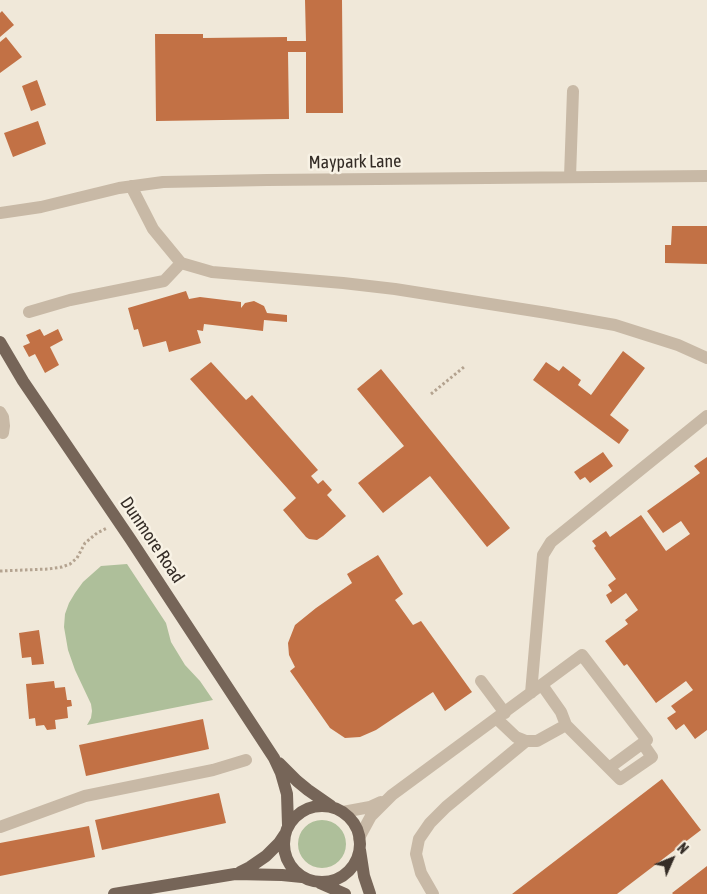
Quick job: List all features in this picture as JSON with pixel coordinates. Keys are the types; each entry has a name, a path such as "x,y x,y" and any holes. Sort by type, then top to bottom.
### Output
{"main road":[{"name":"Dunmore Road","path":"0,342 28,388 118,520 274,758 287,794 287,829"},
{"name":"Dunmore Road","path":"274,758 308,790 340,810"},
{"path":"235,874 250,868 266,856 278,843 294,818 301,812 308,808 326,806 340,810 354,824 360,841 361,863 370,894"},
{"path":"287,829 284,842 287,860 292,868 305,878"},
{"path":"317,882 333,880 348,871 358,857 360,841"},
{"path":"114,894 235,874 282,874 305,878 345,894"}],"street":[{"path":"570,177 573,91"},
{"name":"Maypark Lane","path":"2,214 41,207 107,190 163,182 707,176"},
{"path":"131,186 152,229 181,263 212,272 395,289 557,314 615,325 678,345 707,358"},
{"path":"28,312 70,300 164,281 181,263"},
{"path":"0,412 3,417 3,432"},
{"path":"531,693 543,555 551,542 707,416"},
{"path":"360,841 371,816 392,796 582,655 647,740 643,744 652,756 620,779 566,725 560,712 542,685"},
{"path":"481,681 501,716 516,737 526,741 537,742 566,725"},
{"path":"433,894 421,873 416,854 419,839 430,823 446,807 526,741"},
{"path":"0,827 85,796 213,770 246,760"},
{"path":"340,810 370,807 392,796"}],"path":[{"path":"431,394 464,367"},
{"path":"0,571 48,569 70,564 77,558 85,542 118,520"}],"green space":[{"path":"127,564 166,623 171,642 185,665 200,681 213,700 87,725 91,718 91,704 68,650 64,627 65,614 69,603 83,582 101,566"},
{"path":"322,820 331,822 339,827 344,835 346,844 344,853 339,861 331,866 322,868 313,866 305,861 300,853 298,844 300,835 305,827 313,822"}],"building":[{"path":"305,0 342,0 343,113 306,113 306,52 288,52 289,119 156,121 155,34 203,34 203,38 287,37 287,41 306,41"},
{"path":"2,11 14,25 0,37 0,13"},
{"path":"6,37 22,57 0,73 0,42"},
{"path":"37,80 46,105 31,111 22,86"},
{"path":"38,121 46,144 13,157 4,133"},
{"path":"672,226 707,226 707,264 665,263 665,245 671,245"},
{"path":"186,291 189,299 200,297 241,302 241,308 245,303 254,301 264,306 267,313 287,315 287,322 264,320 263,331 204,324 203,331 197,330 201,343 169,352 166,341 143,347 138,329 134,330 128,308"},
{"path":"40,329 44,336 58,329 63,340 50,347 59,365 45,373 35,354 29,357 23,346 30,343 26,335"},
{"path":"623,351 645,368 610,415 629,430 619,444 533,380 546,362 559,371 563,366 581,380 578,385 591,395"},
{"path":"211,362 246,400 252,395 318,470 311,476 318,484 323,480 332,490 327,495 346,516 317,540 306,537 283,510 296,498 190,379"},
{"path":"381,369 510,528 487,547 430,476 383,513 358,483 404,446 357,389"},
{"path":"603,452 613,466 590,483 585,477 580,480 574,472"},
{"path":"707,457 707,730 695,739 684,724 676,730 667,718 676,712 671,706 693,690 686,681 656,703 627,664 624,666 605,641 628,624 625,620 638,610 626,593 611,604 606,595 612,591 608,585 616,579 594,548 596,546 592,541 606,531 610,537 641,515 666,551 690,534 681,521 663,533 647,511 700,473 694,466"},
{"path":"378,555 403,594 395,600 413,625 421,621 472,692 445,711 433,692 376,730 360,737 345,738 330,728 290,671 295,667 289,655 288,643 295,625 352,583 347,574"},
{"path":"39,630 44,664 32,665 31,657 22,658 19,633"},
{"path":"54,681 55,688 65,687 67,700 71,700 72,706 67,707 68,718 55,720 56,729 47,730 44,725 36,726 35,718 29,719 26,684"},
{"path":"203,719 209,749 86,776 79,745"},
{"path":"662,779 701,830 617,894 512,894"},
{"path":"219,793 226,823 102,850 95,820"},
{"path":"89,826 95,857 0,876 0,843"},
{"path":"707,866 707,894 672,893"}]}
